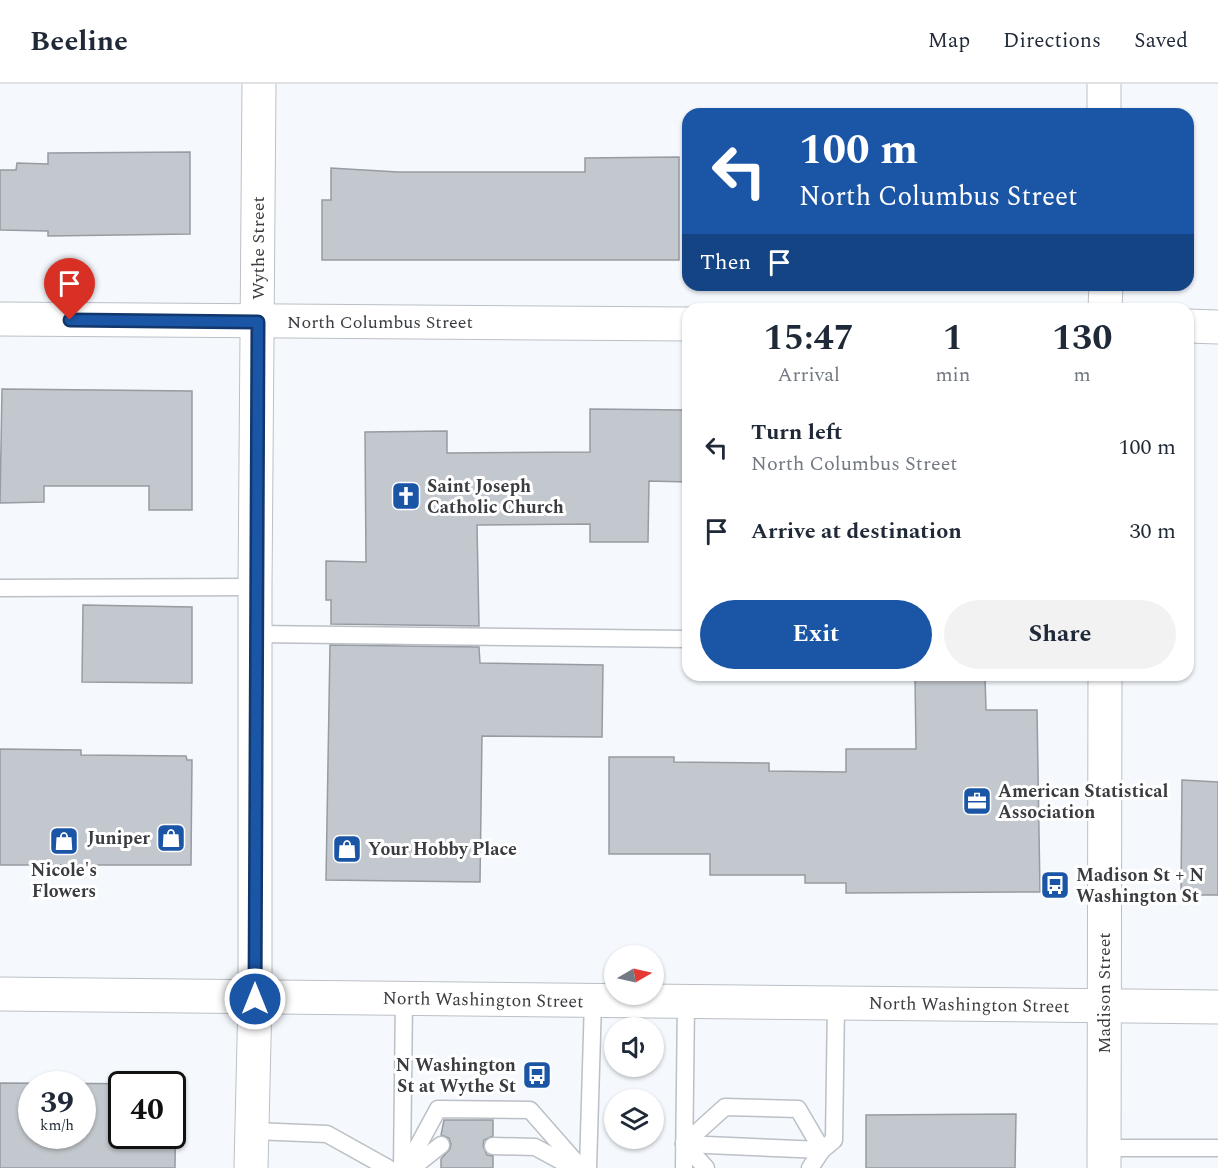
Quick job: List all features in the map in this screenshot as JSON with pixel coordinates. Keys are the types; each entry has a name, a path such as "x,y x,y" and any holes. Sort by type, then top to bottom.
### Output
{"street":[{"name":"Wythe Street","path":"251,1168 255,999 255,587 259,84"},
{"path":"1104,84 1104,108"},
{"name":"North Columbus Street","path":"0,319 682,324"},
{"path":"1194,326 1218,327"},
{"name":"Madison Street","path":"1104,1158 1105,681"},
{"name":"North Washington Street","path":"0,994 255,999 1218,1007"}],"lane":[{"path":"0,588 255,587"},
{"path":"255,634 682,639"},
{"path":"404,999 404,1168"},
{"path":"588,1168 592,1001"},
{"path":"684,1168 686,1002"},
{"path":"810,1168 822,1150 834,1140 836,1004"},
{"path":"684,1144 725,1107 798,1109 822,1150"},
{"path":"404,1168 438,1109 530,1110 581,1168"},
{"path":"252,1131 327,1134 388,1168"},
{"path":"684,1144 822,1150"},
{"path":"684,1144 706,1168"},
{"path":"412,1168 441,1145"},
{"path":"493,1146 535,1147 574,1168"},
{"path":"1104,1158 1218,1148"}],"building":[{"path":"190,152 190,234 48,236 48,231 0,230 0,170 16,170 17,163 48,164 48,153"},
{"path":"679,157 679,260 322,260 322,200 331,200 331,168 398,172 585,172 585,158"},
{"path":"2,389 192,391 192,510 149,510 149,486 44,486 44,502 0,503"},
{"path":"590,409 682,410 682,482 649,481 648,542 590,542 590,524 477,525 479,626 331,624 331,600 326,600 326,561 366,562 365,432 447,431 447,453 590,452"},
{"path":"83,605 192,607 192,683 82,682"},
{"path":"330,645 479,647 480,663 603,665 602,737 482,736 480,882 326,880"},
{"path":"915,681 985,681 986,710 1037,710 1040,892 846,893 846,883 805,883 805,875 710,875 710,854 609,854 609,757 674,757 674,762 769,763 769,771 846,772 846,749 916,749"},
{"path":"0,749 81,750 81,755 186,756 187,760 192,760 191,865 0,865"},
{"path":"1182,780 1218,782 1218,895 1181,895"},
{"path":"0,1083 18,1083 18,1149 96,1149 96,1084 108,1084 108,1149 175,1149 175,1168 0,1168"},
{"path":"1016,1114 1015,1168 866,1168 866,1115"},
{"path":"444,1120 493,1120 493,1136 484,1140 483,1146 487,1155 493,1156 493,1168 441,1168 441,1159 450,1149 451,1144 449,1138 441,1135"}],"place":[{"name":"Saint Joseph Catholic Church","path":"406,496"},
{"name":"American Statistical Association","path":"977,801"},
{"name":"Juniper","path":"171,838"},
{"name":"Nicole's Flowers","path":"64,841"},
{"name":"Your Hobby Place","path":"347,849"},
{"name":"Madison St + N Washington St","path":"1055,885"},
{"name":"N Washington St at Wythe St","path":"537,1075"}],"route":[{"path":"70,320 258,322 255,587 255,999"}]}
